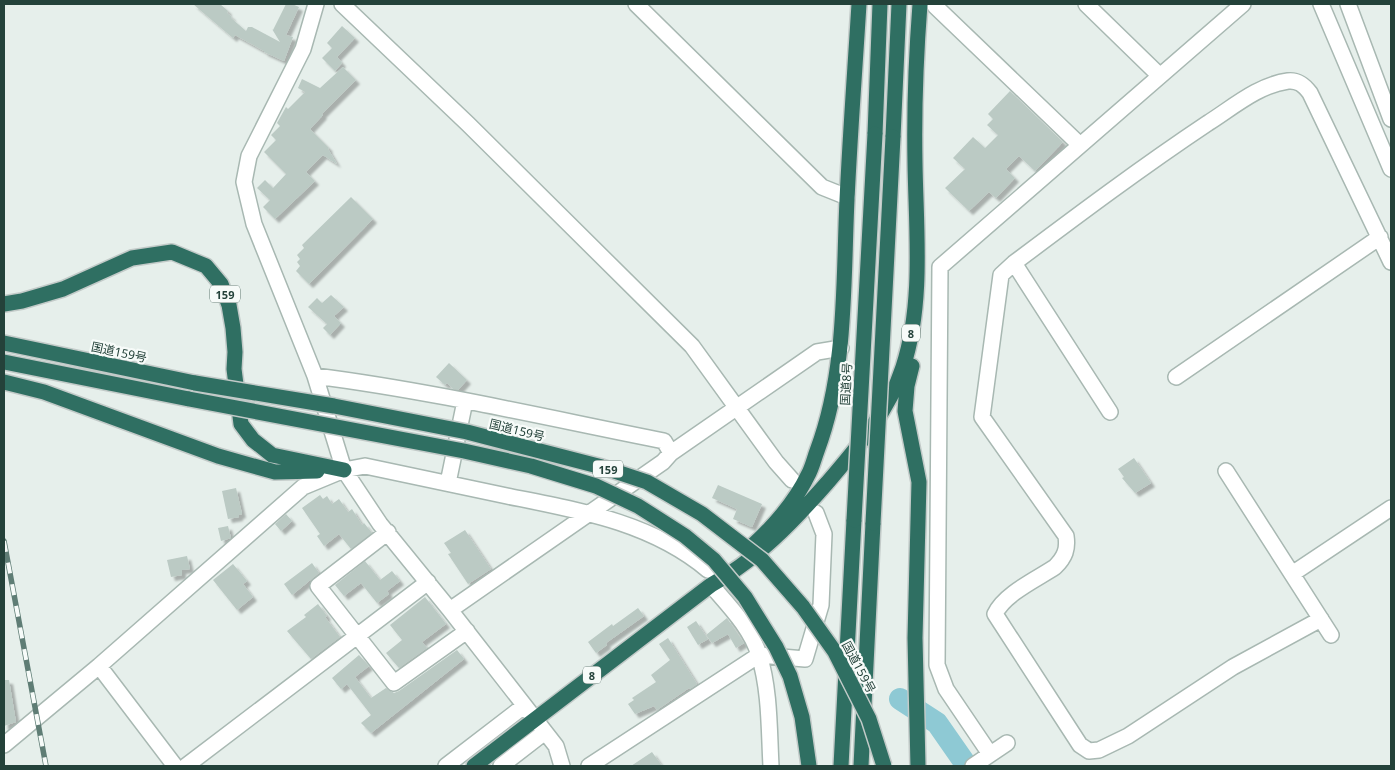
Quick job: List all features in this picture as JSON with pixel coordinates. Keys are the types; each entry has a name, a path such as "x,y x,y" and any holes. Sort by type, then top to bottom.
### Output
{"highway":[{"name":"8","path":"474,766 711,585 765,534 786,510 808,476 826,429 841,348 847,197 859,4"},
{"name":"国道8号","path":"841,766 875,134 880,4"},
{"path":"861,766 899,4"},
{"name":"8","path":"711,585 735,571 775,539 804,510 863,440 890,399 903,366 916,297 915,152 930,7"},
{"name":"159","path":"4,304 22,301 63,289 132,258 172,252 206,266 221,284 229,305 234,336 234,369 241,424 253,440 272,455 344,470"},
{"path":"916,297 918,334 907,386 905,411 919,482 915,638 918,766"},
{"name":"国道159号","path":"4,343 196,383 334,406 467,432 602,467 647,482 702,514 762,560 803,607 835,652 869,719 884,766"},
{"name":"159","path":"4,362 464,451 531,466 596,486 638,506 685,536 714,560 745,597 776,647 790,676 802,717 809,766"},
{"path":"4,382 44,392 218,456 275,472 344,470"}],"street":[{"path":"316,4 303,49 249,156 244,182 254,224 315,376 344,470 388,532 556,746 562,766"},
{"path":"342,4 468,124 692,346 776,462 792,480"},
{"path":"636,4 822,188 847,197"},
{"path":"1086,4 1160,76"},
{"path":"990,754 946,689 937,664 940,267 1243,4"},
{"path":"1321,4 1391,169"},
{"path":"1348,4 1391,119"},
{"path":"930,7 932,14 953,34 962,32"},
{"path":"930,7 964,24 962,32"},
{"path":"962,32 1080,145"},
{"path":"1321,620 1233,667 1128,736 1099,750 1090,751 1080,745 995,614 999,605 1007,598 1056,567 1062,561 1068,548 1066,536 982,417 1001,275 1014,262 1160,155 1252,94 1290,81 1303,84 1310,93 1391,262"},
{"path":"1176,377 1380,237"},
{"path":"1014,262 1110,412"},
{"path":"450,610 592,513 663,462 670,453 818,352 841,348"},
{"path":"315,376 363,382 465,401 664,442 670,453"},
{"path":"448,484 465,401"},
{"path":"4,745 99,666 303,487 344,470 365,466 592,513 638,528 679,548 708,570"},
{"path":"1226,471 1331,635"},
{"path":"1292,574 1391,508"},
{"path":"589,766 759,655 805,659 821,605 824,534 816,513"},
{"path":"388,532 318,586 394,683 467,631"},
{"path":"186,766 428,582"},
{"path":"711,585 732,608 744,625 759,655 767,697 772,766"},
{"path":"99,666 175,766"},
{"path":"446,766 524,706"},
{"path":"501,766 545,732"},
{"path":"975,765 1007,743"}],"building":[{"path":"193,4 220,4 228,11 227,13 231,18 246,31 248,27 252,27 280,42 272,29 286,4 299,7 286,35 293,37 284,61 235,35 233,38"},
{"path":"342,26 355,38 337,57 342,63 335,71 322,58 332,48 327,43"},
{"path":"343,67 356,80 322,114 310,129 329,148 337,164 323,155 306,172 315,181 275,219 263,207 270,200 257,188 265,180 273,188 286,174 264,152 276,140 271,135 280,126 277,123 286,107 288,109 305,92 298,88 302,79 320,88"},
{"path":"1010,91 1063,142 1035,171 1019,156 1006,169 1015,178 996,198 989,192 969,211 945,188 965,169 953,158 973,137 985,148 998,135 987,125 993,119 988,114"},
{"path":"351,197 373,219 309,284 296,271 300,266 297,262 300,259 297,255 304,248 302,245"},
{"path":"331,295 344,307 334,316 341,323 330,335 323,328 327,324 308,307 317,298 322,303"},
{"path":"449,363 467,380 458,390 453,389 447,383 445,385 436,377"},
{"path":"1134,458 1151,483 1135,493 1122,478 1124,477 1118,469"},
{"path":"718,485 762,504 752,527 733,519 737,509 712,498"},
{"path":"236,488 242,514 239,517 228,519 222,491"},
{"path":"320,495 323,499 327,496 332,504 339,499 348,512 352,509 362,525 364,523 372,533 351,549 339,534 324,546 317,536 320,534 302,508"},
{"path":"286,514 292,521 281,531 275,524"},
{"path":"228,526 231,538 221,541 218,528"},
{"path":"465,530 491,569 468,584 448,554 451,553 444,543"},
{"path":"187,556 190,569 182,570 182,575 171,577 167,560"},
{"path":"365,561 380,580 392,571 400,581 387,591 389,594 377,603 361,583 344,596 335,585"},
{"path":"312,563 319,573 292,595 284,584"},
{"path":"233,564 247,581 243,584 253,597 237,610 213,580"},
{"path":"425,597 446,624 422,642 427,648 399,668 386,653 402,640 390,625"},
{"path":"318,604 340,637 311,659 287,631 306,617 304,615"},
{"path":"638,608 644,616 606,643 607,645 596,653 588,642"},
{"path":"727,618 744,643 736,648 728,634 712,643 706,635"},
{"path":"696,621 708,639 698,645 687,627"},
{"path":"668,638 697,684 657,710 654,706 635,714 628,704 634,700 632,698 656,682 651,675 670,660 659,644"},
{"path":"457,650 464,659 371,733 361,723 371,715 347,684 341,689 332,678 359,655 369,666 355,677 371,698 386,688 394,693"},
{"path":"4,680 9,680 16,722 4,726"},
{"path":"652,752 662,766 631,766"}],"waterway":[{"path":"900,699 937,723 967,766"}],"railway":[{"path":"4,541 46,766"}]}
